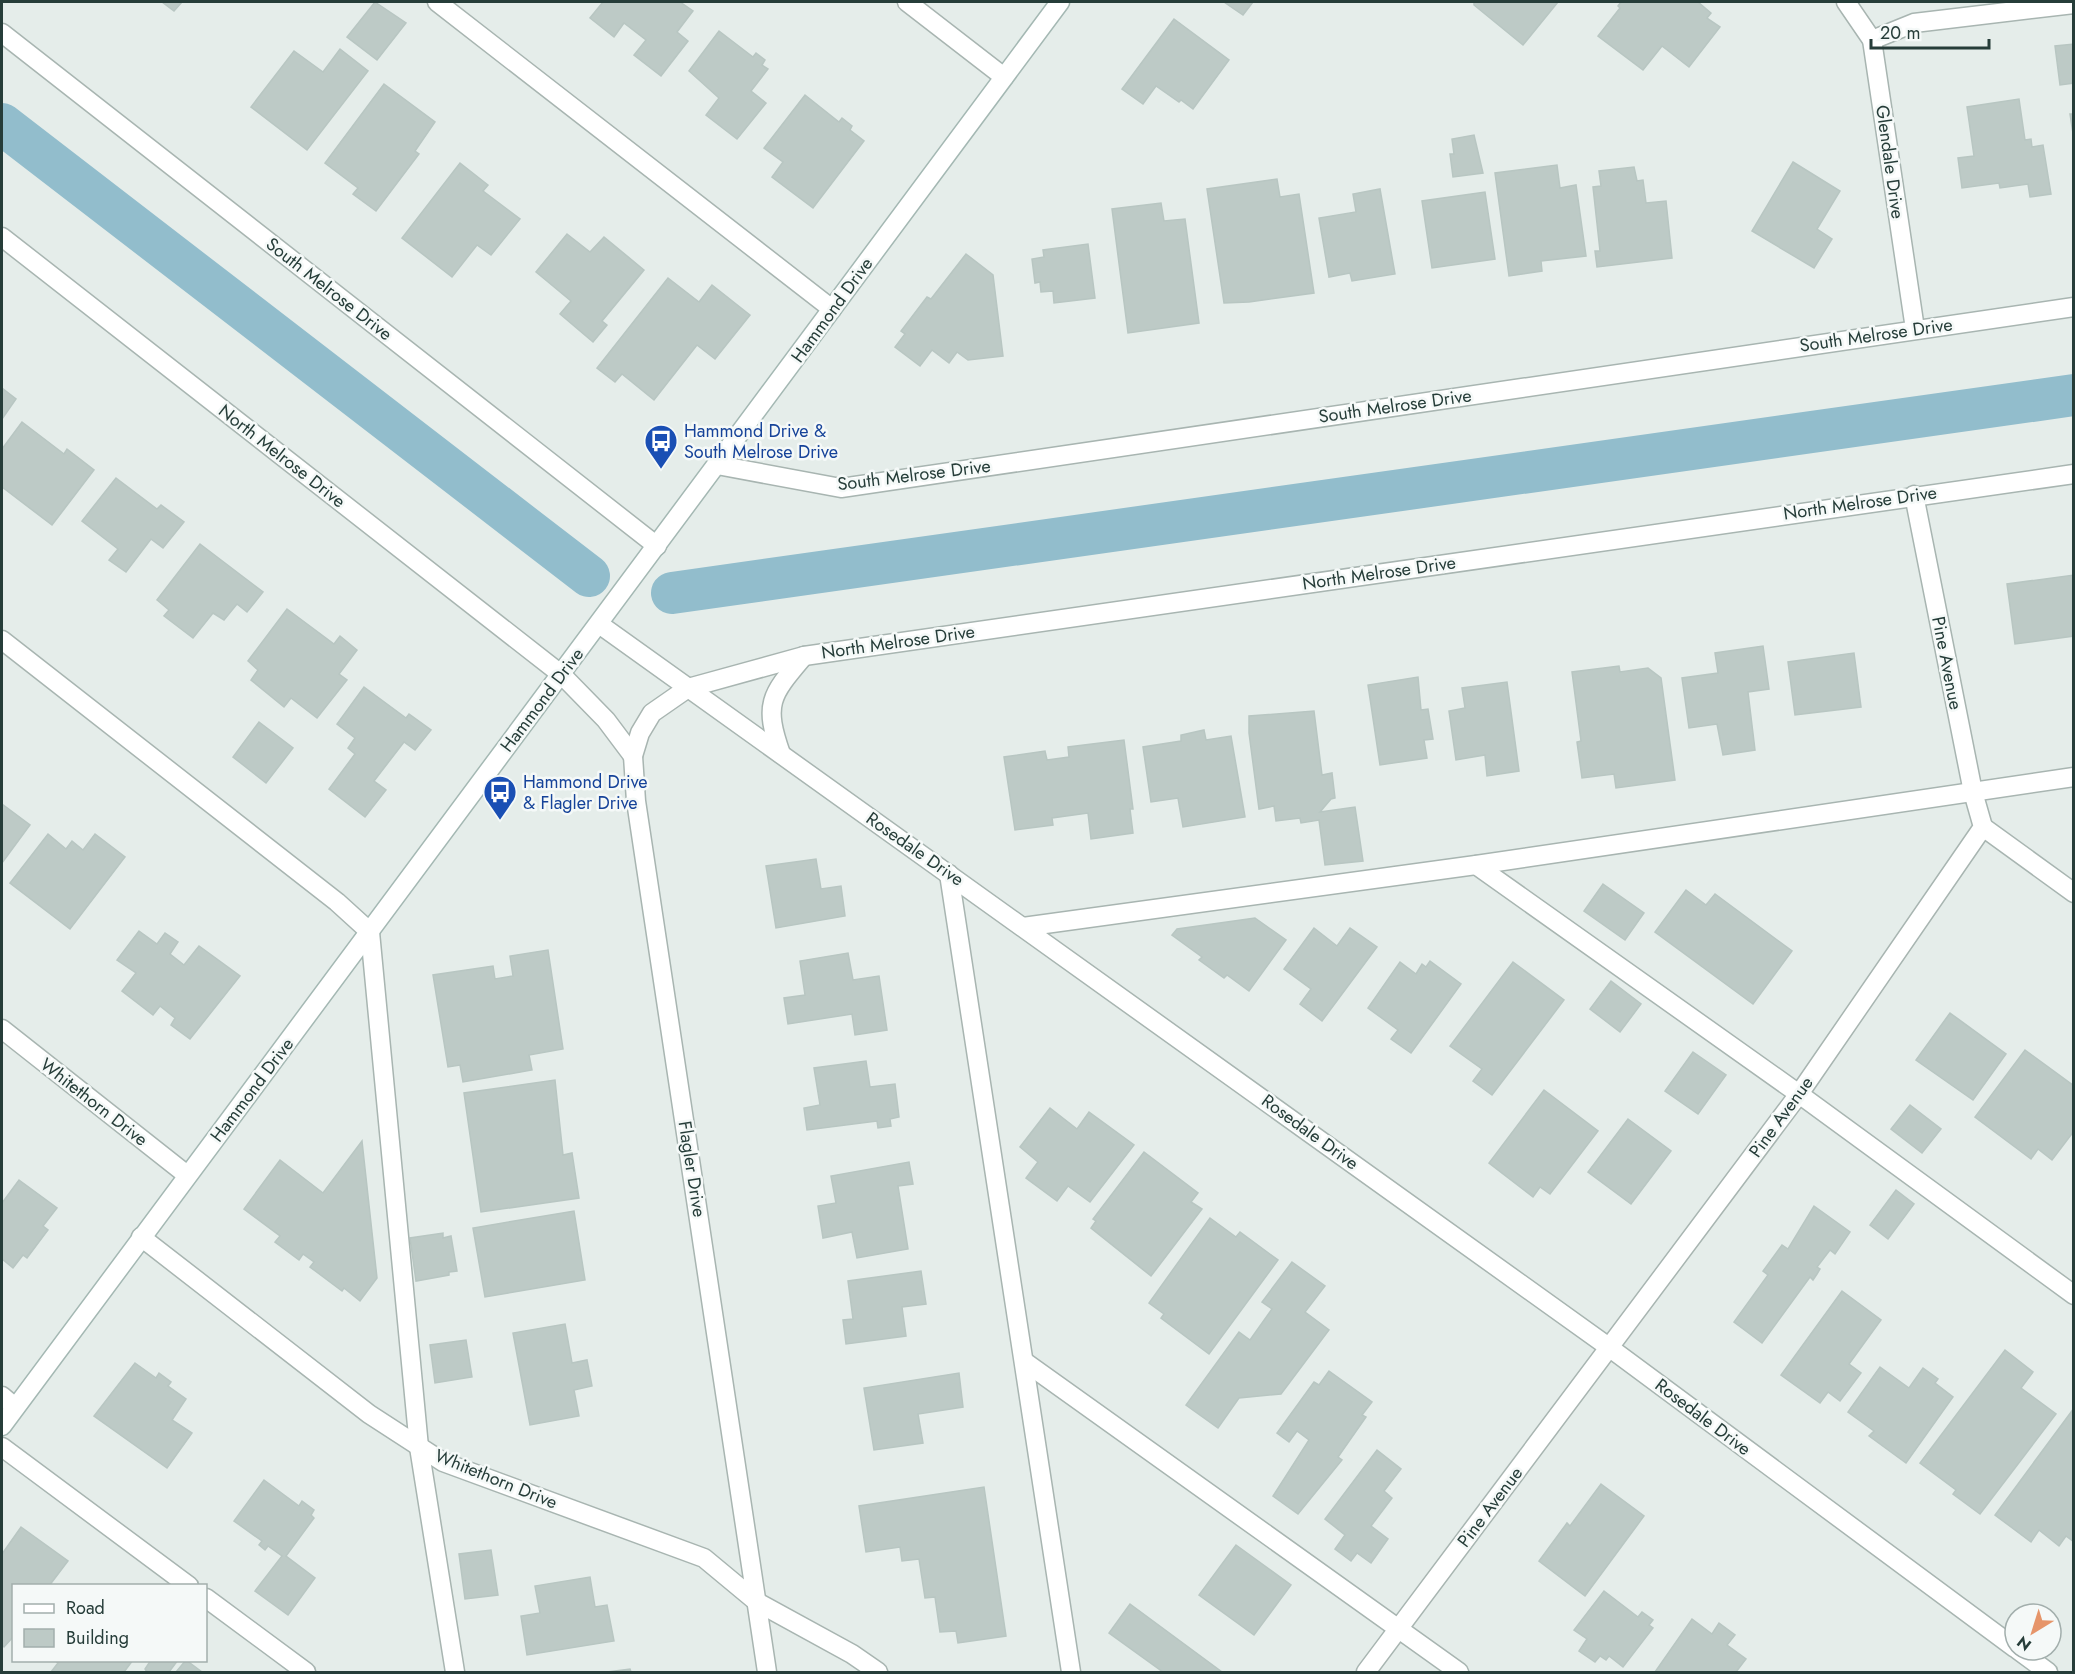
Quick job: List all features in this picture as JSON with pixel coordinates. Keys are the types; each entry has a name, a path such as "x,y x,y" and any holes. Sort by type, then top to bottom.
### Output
{"street":[{"path":"437,2 832,309"},
{"path":"907,2 1004,77"},
{"name":"Hammond Drive","path":"2,1426 8,1402 141,1237 370,933 1060,2"},
{"name":"Glendale Drive","path":"1846,2 1872,40 1915,329"},
{"path":"1872,40 1914,23 2073,4"},
{"name":"South Melrose Drive","path":"2,33 657,546"},
{"name":"North Melrose Drive","path":"2,237 562,675 606,720 633,756"},
{"name":"South Melrose Drive","path":"717,465 841,488 2073,307"},
{"name":"North Melrose Drive","path":"688,688 804,656 2073,474"},
{"name":"Pine Avenue","path":"1366,1672 1799,1094 1983,827 1973,792 1914,495"},
{"name":"Rosedale Drive","path":"599,624 1610,1348 2003,1639"},
{"path":"2,640 337,902 370,933 419,1447 455,1672"},
{"path":"781,754 771,726 771,705 777,688 804,656"},
{"name":"Flagler Drive","path":"688,688 652,713 640,733 633,756 636,801 767,1672"},
{"path":"1023,927 1476,865 2073,777"},
{"path":"1983,827 2073,893"},
{"path":"1476,865 1799,1094 2073,1295"},
{"path":"950,874 1071,1672"},
{"name":"Whitethorn Drive","path":"2,1029 187,1175"},
{"name":"Whitethorn Drive","path":"141,1237 369,1414 443,1462 704,1558 757,1602 852,1654 878,1672"},
{"path":"1024,1362 1459,1672"},
{"path":"2,1447 186,1584"},
{"path":"207,1599 306,1672"},
{"name":"Rosedale Drive","path":"2034,1662 2048,1672"}],"building":[{"path":"162,2 182,2 174,11"},
{"path":"375,2 406,23 377,60 347,37"},
{"path":"603,2 680,2 693,11 677,32 688,41 661,76 634,55 646,40 624,23 614,37 590,18"},
{"path":"1224,2 1253,2 1243,15"},
{"path":"1474,2 1558,2 1523,45 1474,5"},
{"path":"1621,2 1698,2 1711,13 1707,18 1720,27 1689,67 1662,46 1643,70 1598,36 1620,8 1618,6"},
{"path":"1174,19 1229,60 1193,109 1156,86 1143,104 1122,89"},
{"path":"719,31 753,57 756,53 765,60 762,65 768,69 751,91 766,103 737,139 706,115 719,98 689,71"},
{"path":"2074,44 2074,83 2060,85 2055,46"},
{"path":"340,49 368,71 307,150 251,107 294,51 323,72"},
{"path":"384,84 435,122 415,151 419,154 376,211 353,194 358,188 325,163"},
{"path":"805,95 839,122 842,118 852,126 850,130 864,141 813,208 772,177 783,162 764,148"},
{"path":"2019,99 2025,140 2031,139 2032,147 2043,145 2051,194 2030,197 2028,184 2000,188 1999,183 1962,188 1958,158 1974,156 1967,107"},
{"path":"2070,114 2074,114 2074,140"},
{"path":"1474,135 1483,173 1453,177 1450,154 1454,154 1452,139"},
{"path":"1793,162 1840,191 1817,229 1832,239 1814,268 1752,231"},
{"path":"460,163 488,185 483,191 520,219 491,255 477,245 452,277 402,238"},
{"path":"1557,165 1560,188 1576,185 1586,256 1541,261 1542,271 1509,276 1495,173"},
{"path":"1634,167 1637,181 1643,180 1646,203 1666,201 1672,258 1597,267 1595,251 1600,251 1593,187 1601,186 1599,171"},
{"path":"1277,179 1280,197 1299,194 1314,293 1224,303 1207,189"},
{"path":"1380,189 1395,274 1352,281 1350,273 1329,277 1319,218 1356,212 1353,194"},
{"path":"1485,192 1495,259 1432,268 1422,201"},
{"path":"1161,203 1164,221 1185,219 1199,323 1128,333 1112,209"},
{"path":"567,234 590,252 604,237 644,270 602,321 607,325 593,342 560,314 571,301 536,272"},
{"path":"1088,244 1095,298 1054,303 1053,291 1041,292 1040,282 1035,283 1032,259 1044,257 1043,250"},
{"path":"966,254 993,275 1003,356 968,360 957,352 949,363 932,350 920,366 895,347 905,334 901,331 927,297 931,299"},
{"path":"668,278 699,302 712,285 750,315 715,359 697,345 654,400 622,374 615,382 597,368"},
{"path":"2,388 16,399 2,419"},
{"path":"22,422 64,454 67,449 94,470 52,525 2,487 2,449"},
{"path":"116,478 157,509 161,505 184,522 163,548 151,539 126,572 109,560 118,549 82,521"},
{"path":"200,544 263,592 247,612 237,604 224,620 213,613 193,638 164,616 169,610 157,600"},
{"path":"2074,575 2074,636 2015,644 2007,584"},
{"path":"287,609 334,644 340,636 357,650 339,674 347,680 317,718 291,698 284,707 251,680 258,670 248,661"},
{"path":"1763,646 1769,689 1748,692 1755,750 1723,755 1717,724 1689,728 1682,678 1718,673 1715,653"},
{"path":"1854,653 1861,707 1795,715 1788,662"},
{"path":"1619,666 1620,672 1648,668 1661,678 1675,780 1616,788 1614,774 1582,778 1577,742 1581,741 1572,672"},
{"path":"1418,677 1421,710 1428,709 1433,739 1424,740 1427,758 1380,765 1368,685"},
{"path":"1507,682 1519,771 1487,776 1485,755 1456,760 1449,711 1465,708 1462,688"},
{"path":"364,687 406,718 409,714 431,730 415,750 404,742 374,781 386,790 365,817 329,789 355,754 348,748 355,738 337,724"},
{"path":"1314,711 1322,775 1332,773 1335,798 1331,799 1320,812 1355,807 1363,861 1325,865 1319,820 1301,823 1300,818 1276,821 1274,806 1259,809 1249,733 1249,716"},
{"path":"259,722 293,748 266,783 233,757"},
{"path":"1204,730 1206,740 1231,736 1245,817 1183,827 1178,798 1151,802 1143,747 1181,741 1181,735"},
{"path":"1124,740 1133,809 1130,809 1133,833 1091,839 1088,813 1052,818 1053,825 1015,830 1004,757 1045,751 1047,760 1069,757 1068,747"},
{"path":"2,804 30,825 2,863"},
{"path":"48,834 66,849 72,841 83,850 95,834 125,857 70,929 10,883"},
{"path":"816,859 821,889 841,886 845,916 776,928 766,866"},
{"path":"1603,884 1644,913 1625,940 1584,911"},
{"path":"1686,890 1706,905 1715,894 1792,951 1753,1004 1655,932"},
{"path":"1255,918 1286,940 1249,991 1227,975 1224,978 1199,960 1202,957 1172,935 1177,929"},
{"path":"1314,928 1337,946 1350,928 1377,947 1322,1021 1300,1004 1311,989 1284,969"},
{"path":"139,931 157,944 165,933 178,942 170,954 184,965 199,946 240,976 190,1039 171,1025 175,1018 160,1006 153,1015 122,991 136,973 117,960"},
{"path":"548,950 563,1049 529,1055 532,1070 463,1082 460,1065 448,1067 433,975 493,966 495,979 513,976 510,956"},
{"path":"848,953 853,980 879,976 887,1030 855,1035 852,1014 788,1024 784,998 805,995 800,961"},
{"path":"1430,961 1461,984 1411,1053 1391,1039 1398,1030 1368,1008 1400,962 1416,974 1422,964 1426,967"},
{"path":"1513,962 1564,1000 1492,1095 1473,1081 1482,1069 1450,1046"},
{"path":"1611,981 1641,1004 1620,1032 1590,1009"},
{"path":"1950,1013 2006,1054 1973,1100 1916,1060"},
{"path":"2025,1050 2074,1086 2074,1131 2052,1160 2038,1149 2031,1159 1975,1117"},
{"path":"1693,1052 1726,1075 1698,1114 1665,1091"},
{"path":"866,1061 870,1087 895,1084 899,1117 890,1119 891,1126 878,1128 877,1121 807,1130 804,1108 820,1105 814,1068"},
{"path":"555,1080 563,1155 572,1153 579,1198 481,1212 464,1093"},
{"path":"1544,1090 1598,1131 1550,1194 1540,1187 1533,1197 1489,1163"},
{"path":"1910,1105 1941,1129 1922,1153 1891,1129"},
{"path":"1050,1108 1077,1129 1089,1112 1134,1145 1090,1202 1068,1186 1057,1201 1026,1178 1038,1162 1020,1147"},
{"path":"1628,1119 1671,1151 1631,1204 1588,1172"},
{"path":"362,1141 377,1278 360,1301 344,1288 342,1291 310,1267 314,1262 303,1254 299,1260 275,1242 280,1236 244,1209 280,1160 323,1193"},
{"path":"1144,1152 1198,1193 1191,1202 1202,1209 1151,1276 1091,1228 1096,1221 1093,1219"},
{"path":"909,1162 913,1184 898,1186 908,1249 857,1258 852,1232 823,1238 818,1206 836,1203 831,1176"},
{"path":"19,1180 57,1208 43,1226 48,1230 27,1258 23,1255 13,1268 2,1259 2,1203"},
{"path":"1896,1190 1914,1204 1888,1239 1870,1225"},
{"path":"1814,1206 1850,1232 1835,1254 1830,1250 1817,1267 1820,1269 1813,1280 1810,1277 1762,1343 1734,1322 1768,1275 1763,1271 1782,1245 1788,1249"},
{"path":"574,1211 585,1280 485,1297 473,1228"},
{"path":"1210,1218 1236,1237 1240,1232 1278,1260 1209,1354 1161,1318 1164,1314 1149,1303"},
{"path":"443,1233 443,1238 451,1236 457,1271 449,1272 449,1275 416,1281 410,1238"},
{"path":"1292,1262 1325,1286 1305,1312 1329,1330 1281,1394 1239,1398 1218,1428 1186,1405 1239,1332 1250,1340 1272,1309 1262,1302"},
{"path":"921,1271 926,1304 902,1307 906,1336 846,1344 843,1320 853,1319 848,1281"},
{"path":"1842,1291 1881,1320 1849,1364 1861,1373 1840,1401 1828,1392 1820,1403 1781,1375"},
{"path":"565,1324 572,1363 587,1360 592,1386 574,1390 579,1416 530,1425 513,1333"},
{"path":"466,1340 472,1377 435,1383 430,1345"},
{"path":"2005,1350 2033,1372 2021,1388 2056,1414 1980,1514 1953,1494 1956,1490 1920,1463"},
{"path":"135,1363 156,1378 159,1373 171,1382 168,1386 186,1399 172,1420 192,1433 167,1468 94,1416"},
{"path":"1880,1367 1909,1388 1923,1368 1938,1379 1935,1383 1953,1397 1906,1463 1869,1436 1874,1431 1848,1412"},
{"path":"1329,1371 1372,1402 1362,1415 1366,1417 1338,1457 1342,1460 1298,1514 1273,1496 1309,1440 1297,1431 1289,1442 1277,1433 1314,1382 1319,1385"},
{"path":"959,1373 963,1407 918,1414 923,1443 874,1450 864,1388"},
{"path":"2074,1408 2074,1542 2066,1536 2059,1546 2039,1530 2031,1542 1995,1515"},
{"path":"1377,1450 1401,1469 1384,1491 1392,1498 1371,1526 1388,1539 1371,1563 1357,1553 1351,1561 1335,1549 1345,1535 1325,1519"},
{"path":"264,1480 299,1506 302,1501 314,1510 311,1515 314,1518 286,1556 315,1578 288,1615 255,1591 282,1556 268,1546 265,1550 259,1545 262,1541 234,1521"},
{"path":"1601,1484 1644,1516 1585,1596 1539,1561 1567,1523 1570,1526"},
{"path":"984,1487 1006,1636 958,1643 956,1631 940,1632 935,1597 925,1598 919,1559 902,1561 900,1547 866,1552 859,1506"},
{"path":"21,1527 68,1561 51,1584 12,1584 12,1638 4,1647 2,1645 2,1554"},
{"path":"1236,1545 1291,1585 1254,1635 1199,1595"},
{"path":"491,1550 498,1595 465,1599 459,1554"},
{"path":"590,1577 595,1607 607,1605 614,1641 527,1655 521,1616 540,1613 535,1586"},
{"path":"1604,1591 1638,1617 1642,1612 1653,1620 1649,1625 1653,1628 1623,1667 1609,1656 1606,1660 1600,1656 1595,1662 1579,1651 1587,1639 1574,1630"},
{"path":"1130,1604 1222,1672 1163,1672 1109,1633"},
{"path":"1692,1619 1712,1634 1719,1623 1735,1635 1727,1645 1746,1659 1736,1672 1655,1672"},
{"path":"132,1662 124,1672 51,1672 58,1663"},
{"path":"150,1662 176,1662 169,1672 147,1672 145,1669"},
{"path":"184,1662 189,1662 202,1672 176,1672"},
{"path":"630,1669 631,1672 607,1672"}],"waterway":[{"path":"2,124 589,576"},
{"path":"672,593 2074,395"}],"place":[{"name":"Hammond Drive & South Melrose Drive","path":"661,470"},
{"name":"Hammond Drive & Flagler Drive","path":"500,821"}]}
